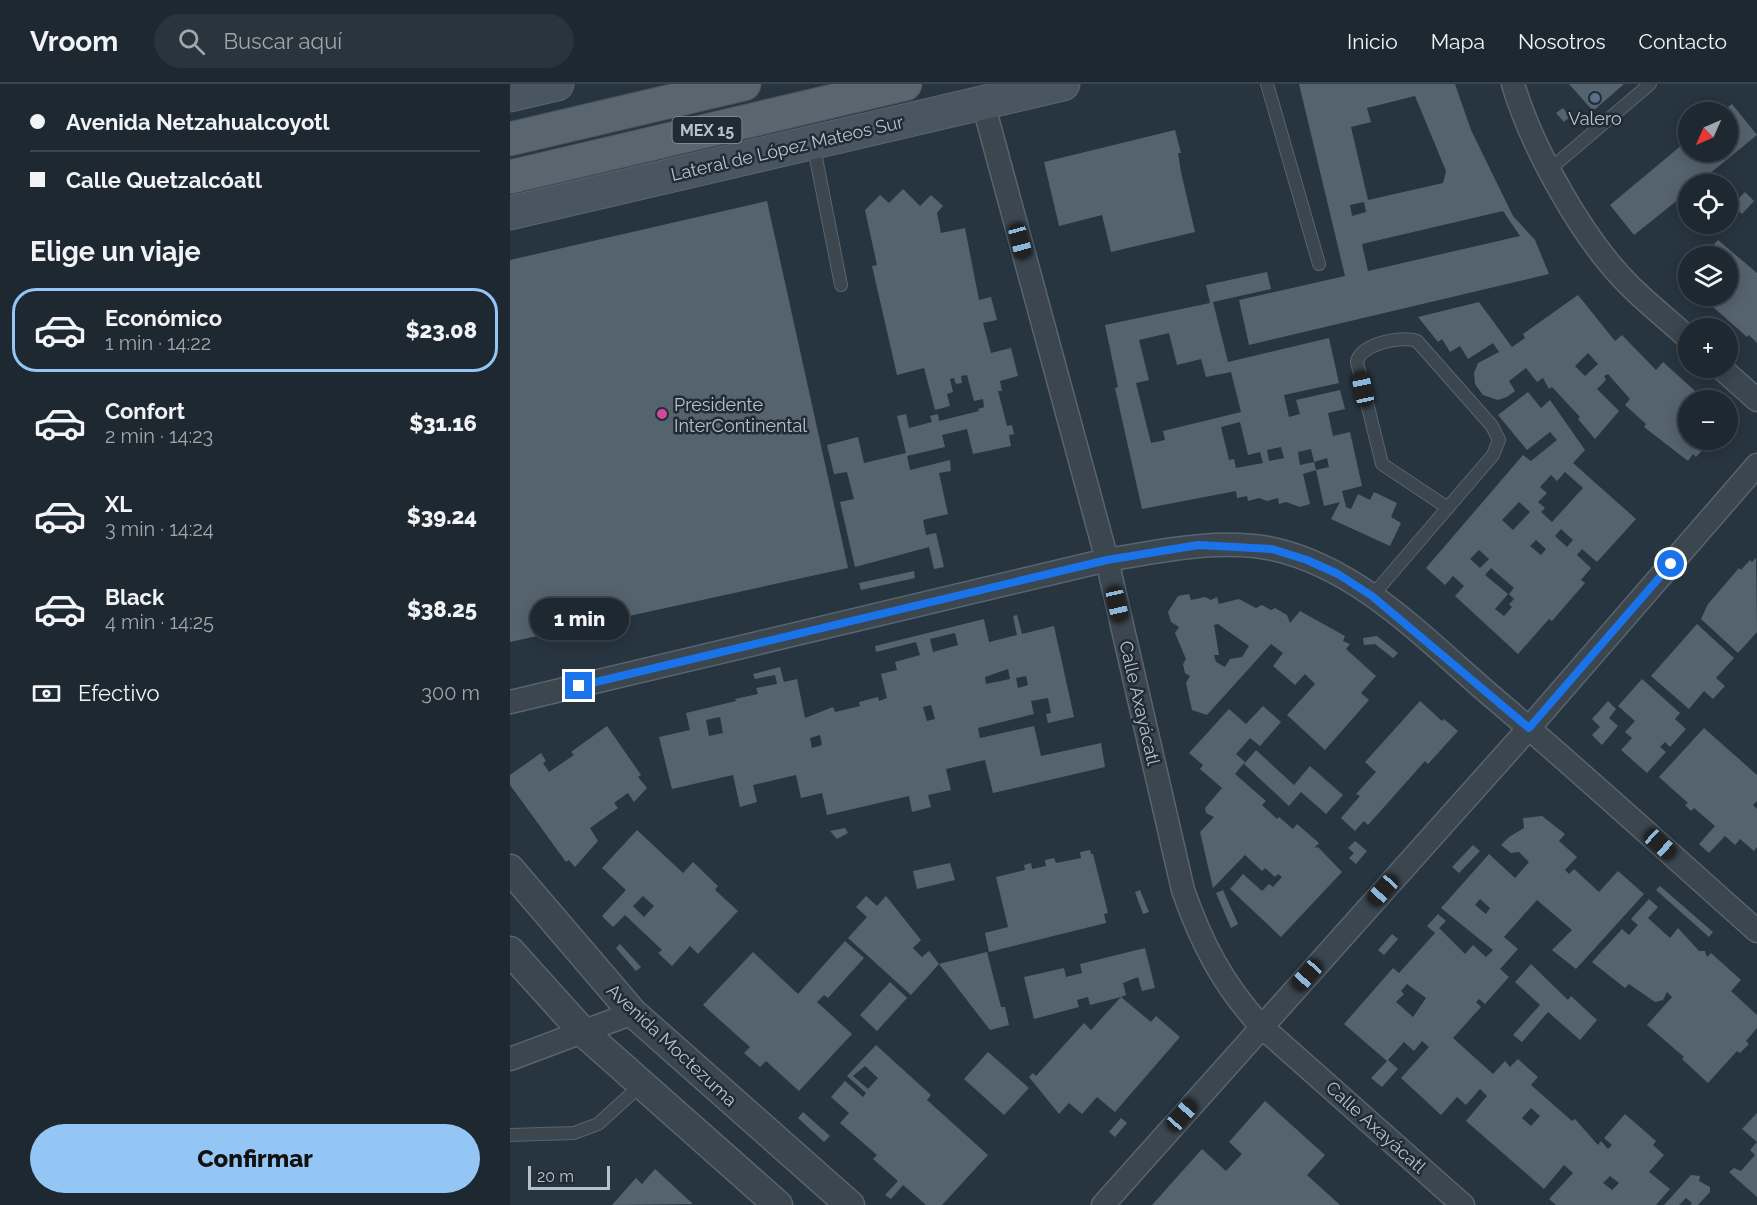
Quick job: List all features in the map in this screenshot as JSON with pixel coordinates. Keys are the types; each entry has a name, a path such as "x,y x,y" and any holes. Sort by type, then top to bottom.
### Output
{"main road":[{"path":"510,95 557,84"},
{"name":"MEX 15","path":"510,139 744,84"},
{"name":"MEX 15","path":"510,177 905,84"},
{"name":"Lateral de López Mateos Sur","path":"510,213 1063,84"}],"street":[{"path":"1513,84 1535,142 1593,239 1629,285 1678,329"},
{"name":"Calle Axayácatl","path":"983,103 1107,560 1183,890 1197,933 1216,969 1237,1000 1261,1026 1463,1205"},
{"path":"1732,378 1757,400"},
{"path":"1103,1205 1529,728 1757,465"},
{"path":"510,702 1107,560 1198,545 1272,549 1307,560 1372,596 1529,728 1757,931"},
{"name":"Avenida Moctezuma","path":"510,869 633,1013 850,1205"},
{"path":"510,951 584,1033 778,1205"},
{"path":"510,1059 633,1013"}],"lane":[{"path":"1267,84 1319,264"},
{"path":"1550,169 1650,84"},
{"path":"813,142 842,285"},
{"path":"1372,596 1448,508 1497,448 1499,440 1497,433 1417,341 1407,338 1365,347 1358,356 1357,362 1382,464 1448,508"},
{"path":"510,1134 574,1133 598,1124 642,1084"}],"building":[{"path":"1299,84 1455,84 1471,130 1513,216 1535,240 1549,274 1249,345 1239,300 1345,276","holes":["1415,96 1446,171 1443,183 1368,200 1351,127 1371,122 1367,108","1364,202 1366,212 1352,216 1350,205","1503,211 1520,236 1368,271 1362,244"]},
{"name":"Valero","path":"1569,84 1624,84 1593,111"},
{"path":"1563,108 1570,117 1564,122 1556,113"},
{"path":"1738,111 1757,135 1738,151"},
{"path":"1175,130 1181,153 1178,153 1181,172 1195,232 1111,252 1102,215 1059,226 1044,162"},
{"path":"1678,148 1678,162 1724,162 1709,174 1678,174 1678,200 1634,235 1610,205"},
{"path":"903,189 920,206 931,195 943,206 937,213 941,233 965,228 979,300 991,297 997,320 983,323 991,353 1011,348 1018,376 1000,381 1002,391 998,391 1007,426 1012,425 1014,434 1009,435 1011,446 973,454 967,429 942,435 945,447 907,456 910,470 950,460 951,471 939,473 948,514 923,520 926,535 936,533 944,567 934,569 929,547 855,567 840,502 854,499 847,472 834,474 827,445 858,437 864,463 906,453 897,416 906,414 909,428 932,422 930,416 938,414 939,421 979,411 978,409 984,407 983,399 974,401 967,375 961,376 962,383 956,384 954,378 950,379 953,392 947,394 950,406 935,410 924,368 897,375 872,266 877,265 865,210 880,195 889,203"},
{"path":"1745,192 1754,201 1742,214 1738,210 1738,199"},
{"name":"Presidente InterContinental","path":"767,201 848,568 510,642 510,260"},
{"path":"1718,240 1725,246 1712,246"},
{"path":"1738,257 1757,273 1757,343 1738,329 1738,318 1725,318 1713,307 1738,306"},
{"path":"1267,272 1271,289 1213,302 1228,362 1329,338 1339,383 1284,395 1289,417 1300,414 1296,400 1340,390 1345,409 1328,413 1333,436 1350,432 1362,486 1342,491 1346,507 1351,509 1358,494 1370,500 1374,492 1397,503 1391,517 1401,523 1390,546 1331,519 1340,502 1324,506 1316,470 1303,474 1310,504 1300,507 1286,502 1279,504 1278,498 1267,501 1259,498 1248,501 1247,496 1237,498 1236,491 1142,509 1115,388 1118,387 1105,325 1210,303 1206,285","holes":["1169,333 1177,365 1201,359 1206,377 1231,372 1241,412 1163,431 1165,440 1151,443 1136,383 1149,380 1139,340","1240,422 1248,455 1260,452 1263,463 1236,468 1234,459 1229,460 1221,427","1281,447 1284,458 1269,461 1267,450","1311,449 1314,462 1300,465 1298,452","1327,458 1329,467 1316,470 1314,462"]},
{"path":"1578,295 1615,341 1622,335 1656,370 1663,362 1678,378 1694,390 1678,390 1678,450 1703,450 1696,457 1693,454 1688,461 1644,427 1646,424 1625,405 1630,399 1608,374 1604,376 1606,380 1597,389 1619,411 1595,439 1578,419 1580,417 1552,387 1549,389 1543,378 1537,382 1526,368 1509,381 1515,391 1507,397 1498,400 1483,395 1475,384 1474,373 1478,363 1499,352 1493,343 1468,359 1460,346 1450,352 1442,339 1438,342 1418,317 1479,302 1512,347 1525,338 1523,334","holes":["1588,353 1598,364 1585,376 1575,366"]},
{"path":"1528,392 1541,408 1550,400 1585,450 1573,463 1636,519 1597,562 1582,549 1577,555 1591,568 1581,580 1585,583 1552,621 1549,619 1518,654 1455,596 1464,586 1453,576 1445,585 1426,568 1523,455 1531,461 1557,440 1550,432 1527,450 1498,415","holes":["1565,472 1583,488 1552,522 1541,512 1545,508 1538,502 1547,493 1540,487 1551,475 1557,481","1519,502 1530,512 1513,530 1502,520","1561,529 1573,540 1567,547 1555,536","1536,540 1546,549 1541,555 1530,546","1479,550 1489,559 1480,568 1470,559","1491,568 1514,588 1509,594 1514,599 1509,604 1512,607 1504,616 1495,609 1508,594 1485,575"]},
{"path":"1756,558 1757,632 1738,653 1701,619 1708,604 1739,568 1741,570 1750,560 1752,562"},
{"path":"914,571 915,578 861,590 859,583"},
{"path":"1189,594 1191,600 1205,597 1211,600 1217,597 1219,604 1239,599 1256,608 1262,605 1271,610 1275,608 1287,615 1290,623 1300,611 1345,636 1343,641 1350,644 1346,649 1376,676 1361,693 1369,700 1325,750 1287,715 1315,684 1305,674 1295,685 1273,666 1283,653 1271,644 1207,715 1192,710 1186,683 1190,676 1185,673 1183,664 1186,659 1175,633 1179,627 1171,622 1168,612 1178,596","holes":["1218,624 1249,646 1242,657 1230,659 1225,667 1216,662 1214,655 1219,655 1214,625"]},
{"path":"1017,615 1022,634 1054,626 1074,717 1048,723 1046,714 1051,713 1048,698 1031,701 1034,714 978,728 980,738 1034,726 1041,756 1101,743 1105,767 993,793 985,760 946,769 951,790 928,795 931,807 912,812 909,796 827,815 822,793 801,798 796,775 753,785 757,802 740,807 733,775 672,789 659,737 690,730 686,713 758,694 756,688 777,684 775,675 755,679 753,674 780,667 784,682 797,679 805,718 833,707 835,712 860,706 859,702 878,697 879,701 887,698 881,674 897,670 895,662 920,655 916,642 876,652 875,646 984,619 989,642 1017,635 1013,616","holes":["955,633 958,645 933,652 930,639","1008,669 1010,679 986,684 985,677","1026,676 1028,685 1018,688 1016,678","931,705 935,719 927,721 923,707","720,717 723,733 709,736 706,720","820,735 822,745 812,748 810,738"]},
{"path":"1697,624 1734,658 1716,678 1725,686 1713,699 1704,691 1689,709 1651,676"},
{"path":"1377,636 1398,653 1393,658 1375,644 1364,645 1363,638"},
{"path":"1642,679 1680,713 1675,719 1686,729 1670,747 1665,742 1660,747 1666,752 1647,773 1621,750 1632,738 1625,732 1635,721 1618,706"},
{"path":"1420,701 1442,721 1444,719 1458,731 1428,764 1425,761 1368,825 1364,821 1355,831 1341,818 1360,796 1356,794 1376,772 1365,762"},
{"path":"1608,701 1616,709 1609,718 1618,726 1602,745 1592,735 1600,727 1592,719"},
{"path":"1263,706 1281,722 1260,746 1250,738 1236,754 1245,762 1235,774 1266,801 1262,805 1277,819 1279,817 1293,829 1297,824 1319,843 1314,848 1318,847 1342,872 1281,937 1230,889 1243,874 1262,891 1269,884 1273,887 1282,877 1278,874 1275,877 1265,868 1262,871 1245,855 1213,888 1200,832 1214,817 1206,813 1205,808 1222,788 1200,769 1203,765 1189,753 1229,709 1246,724"},
{"path":"607,726 641,775 638,777 647,788 634,802 628,793 614,803 618,808 590,828 598,841 575,867 569,860 566,862 510,785 510,775 541,753 546,761 543,763 549,772 574,755 571,752"},
{"path":"1704,728 1757,775 1757,801 1753,805 1757,809 1757,847 1754,851 1740,839 1735,845 1725,836 1709,853 1699,844 1715,826 1694,808 1691,811 1685,805 1688,803 1659,777"},
{"path":"1256,750 1294,785 1310,766 1343,795 1326,814 1301,792 1289,806 1244,764"},
{"path":"1542,816 1565,834 1559,841 1577,857 1565,870 1569,874 1574,869 1599,892 1618,871 1644,894 1576,969 1552,950 1572,930 1537,900 1504,937 1518,949 1500,969 1509,977 1485,1004 1479,999 1476,1002 1481,1007 1453,1038 1493,1074 1505,1061 1510,1067 1518,1059 1538,1077 1531,1085 1572,1121 1575,1119 1598,1145 1601,1141 1608,1149 1612,1145 1604,1138 1625,1114 1656,1141 1653,1145 1664,1155 1649,1172 1670,1189 1656,1205 1556,1205 1549,1199 1573,1173 1564,1165 1544,1189 1466,1121 1487,1096 1480,1089 1466,1105 1457,1097 1441,1115 1401,1078 1429,1047 1422,1041 1414,1051 1404,1042 1388,1060 1398,1069 1382,1087 1371,1078 1387,1061 1344,1024 1393,968 1399,973 1435,933 1427,926 1438,914 1446,921 1439,928 1465,954 1473,945 1486,957 1493,950 1441,908 1489,854 1515,878 1529,862 1519,852 1511,853 1501,845 1524,828 1523,818","holes":["1480,899 1490,908 1486,914 1475,905","1407,984 1426,998 1413,1017 1396,1002 1404,994 1401,991","1531,1108 1540,1116 1531,1126 1522,1118","1610,1176 1619,1183 1612,1190 1603,1183"]},
{"path":"845,828 848,833 837,839 830,831"},
{"path":"637,830 683,873 693,862 718,886 715,890 738,911 698,954 690,946 672,966 658,953 662,950 625,915 613,927 602,916 626,890 602,868","holes":["643,896 654,906 644,917 633,906"]},
{"path":"1355,841 1367,851 1356,864 1349,858 1354,853 1348,848"},
{"path":"1473,845 1480,851 1459,873 1452,867"},
{"path":"1090,850 1108,913 1104,914 1106,923 989,952 985,933 1008,927 996,877 1025,870 1024,865 1031,863 1032,869 1046,866 1045,860 1054,858 1056,863 1081,858 1080,852"},
{"path":"950,863 955,880 917,889 913,871"},
{"path":"1660,886 1713,932 1709,937 1656,890"},
{"path":"1140,890 1149,912 1143,914 1135,892"},
{"path":"1223,890 1238,924 1231,928 1216,893"},
{"path":"866,896 877,906 886,896 921,940 913,948 922,957 929,951 939,964 911,995 848,938 867,917 856,907"},
{"path":"1649,899 1658,907 1648,918 1670,938 1678,928 1699,951 1705,951 1707,957 1711,953 1741,980 1731,991 1757,1015 1757,1028 1746,1041 1749,1044 1740,1053 1737,1051 1708,1083 1682,1059 1684,1057 1647,1025 1672,997 1667,992 1663,1000 1655,1002 1629,984 1625,988 1592,962 1622,929 1629,935 1638,925 1631,919"},
{"path":"1392,934 1398,939 1384,955 1378,950"},
{"path":"845,941 864,958 828,998 824,995 817,1002 852,1034 799,1091 766,1061 760,1067 744,1053 750,1047 703,1005 753,952 798,994"},
{"path":"620,944 641,967 636,971 616,948"},
{"path":"1145,948 1155,988 1142,991 1138,977 1123,983 1126,995 1090,1005 1088,997 1077,1000 1079,1007 1034,1019 1024,977 1064,968 1066,977 1082,973 1080,964"},
{"path":"987,952 1001,1007 1005,1007 1009,1025 990,1030 939,964"},
{"path":"1531,964 1568,1000 1571,996 1597,1020 1580,1040 1548,1012 1522,1042 1513,1035 1540,1005 1515,982"},
{"path":"890,982 907,998 877,1031 860,1015"},
{"path":"1121,997 1151,1022 1156,1016 1180,1037 1115,1112 1097,1097 1082,1114 1069,1103 1059,1114 1029,1077 1033,1073 1036,1076 1084,1023 1091,1030"},
{"path":"876,1045 931,1095 927,1100 988,1155 942,1205 926,1205 903,1185 891,1199 885,1195 898,1181 873,1159 877,1155 840,1123 849,1113 831,1097 845,1081 863,1097 866,1093 847,1076","holes":["865,1066 878,1078 868,1089 853,1076"]},
{"path":"988,1052 1029,1088 1004,1115 964,1079"},
{"path":"1265,1101 1325,1155 1307,1175 1340,1205 1152,1205 1202,1149 1226,1171 1242,1154 1229,1142"},
{"path":"803,1112 830,1136 824,1142 798,1118"},
{"path":"1757,1113 1757,1142 1742,1129"},
{"path":"1121,1118 1127,1123 1115,1137 1109,1132"},
{"path":"1757,1142 1757,1197 1729,1172 1734,1168 1741,1171 1755,1155 1750,1150"},
{"path":"655,1169 693,1204 612,1205 636,1178 642,1184"},
{"path":"1691,1175 1700,1176 1699,1181 1710,1187 1710,1192 1698,1205 1690,1205 1692,1203 1686,1198 1679,1205 1664,1205"}],"place":[{"name":"Valero","path":"1595,98"},
{"name":"Presidente InterContinental","path":"662,414"}],"route":[{"path":"579,686 1107,560 1198,545 1272,549 1307,560 1338,574 1399,617 1529,728 1671,564"}]}
